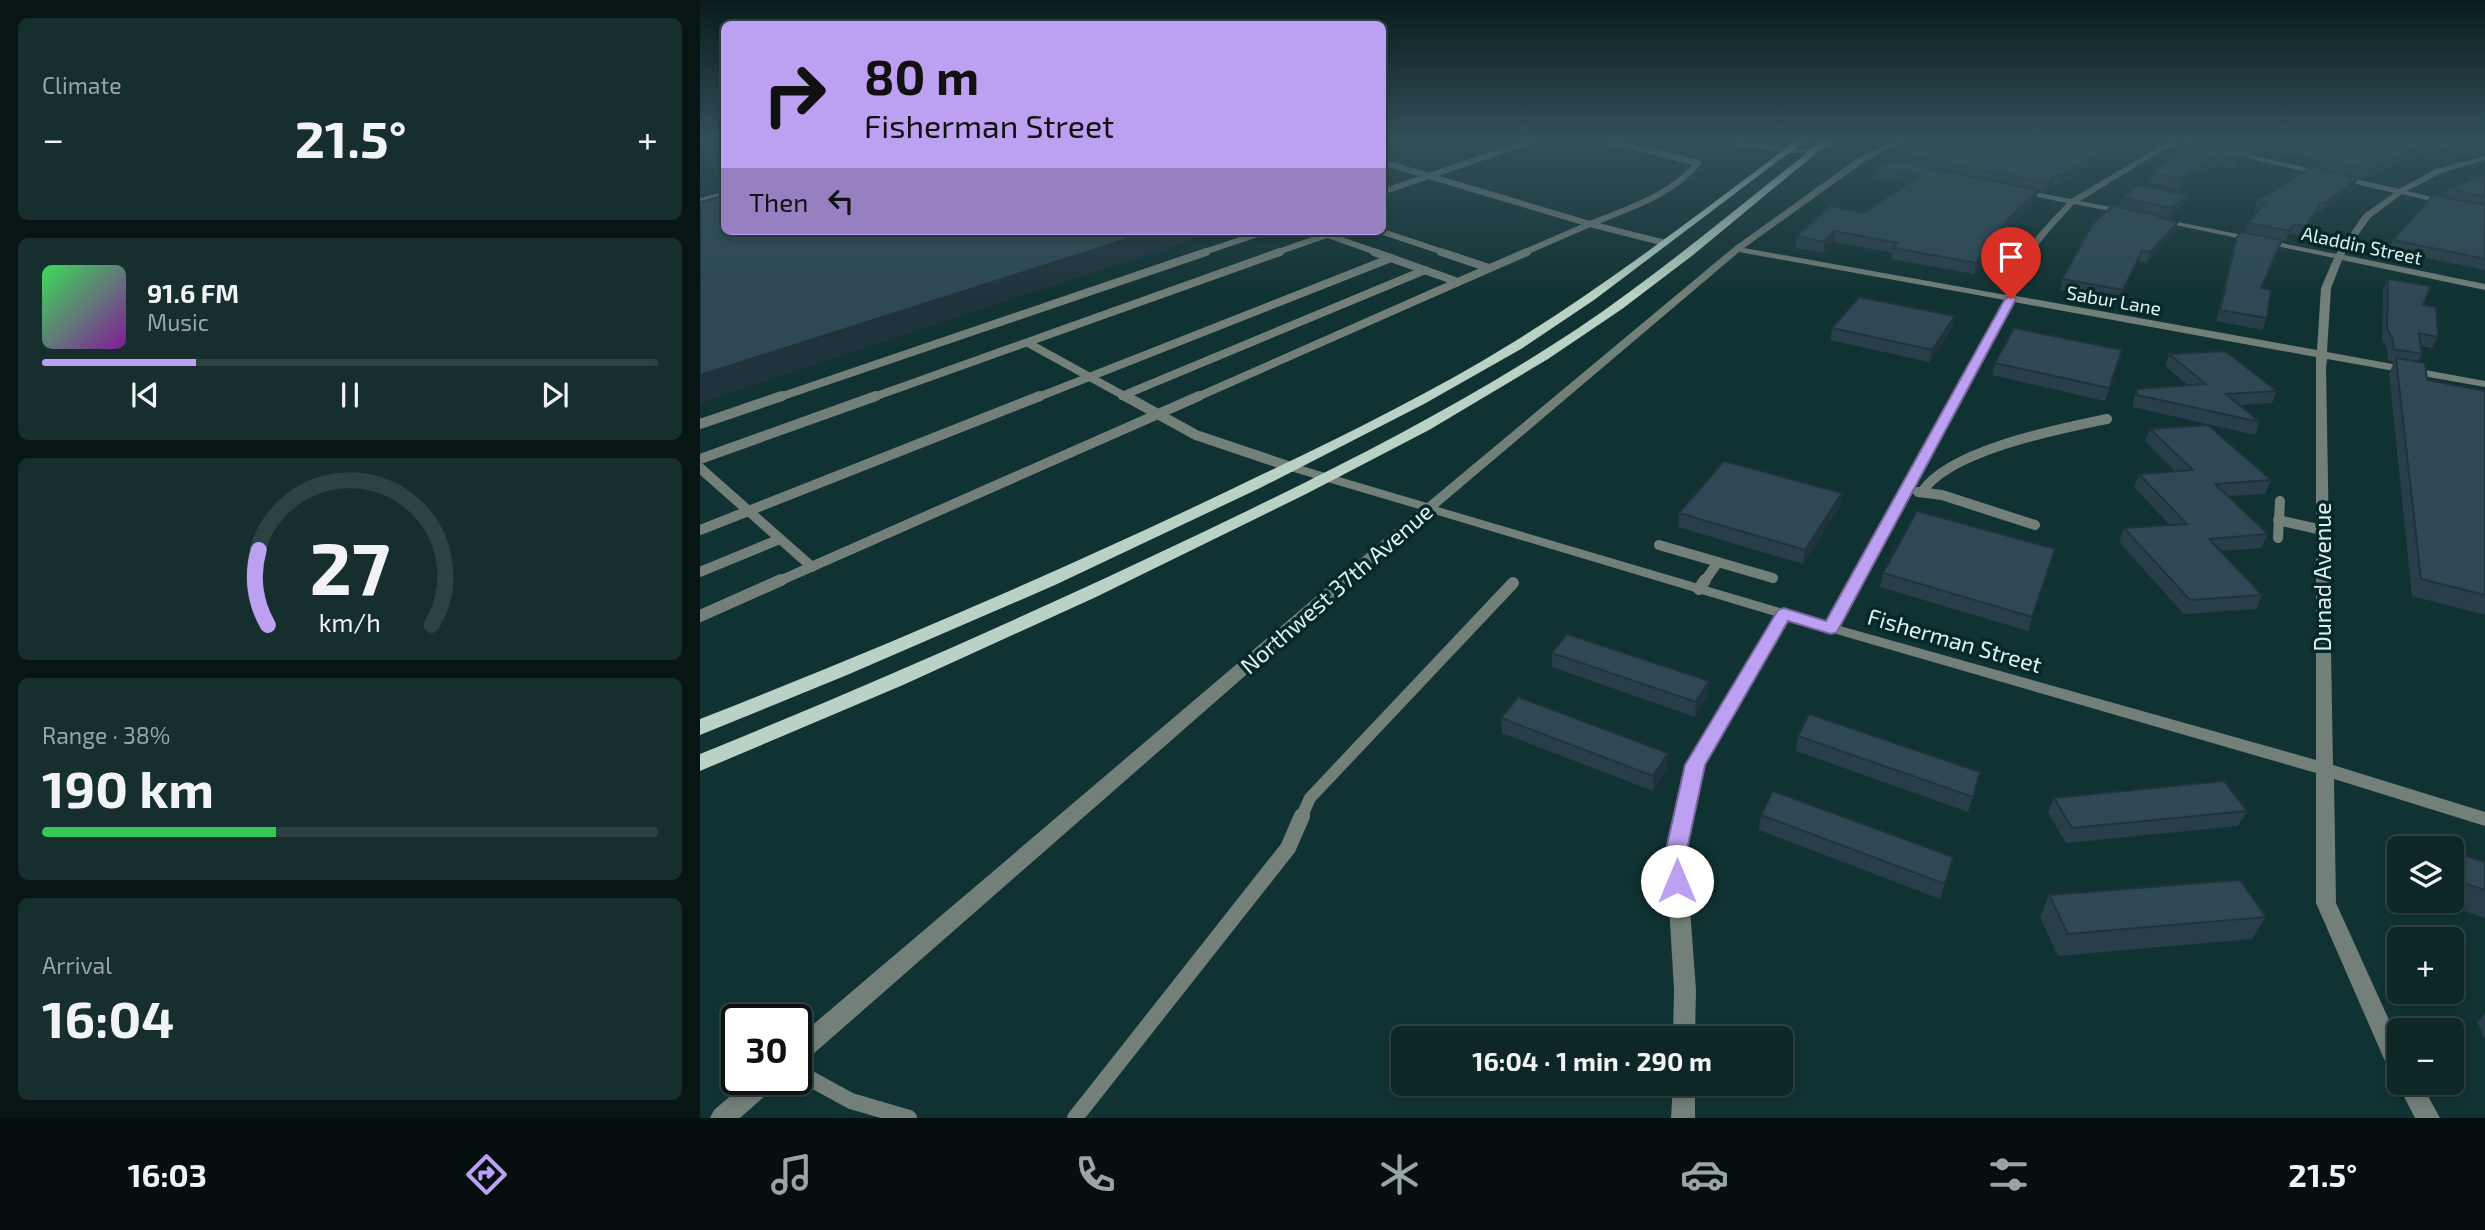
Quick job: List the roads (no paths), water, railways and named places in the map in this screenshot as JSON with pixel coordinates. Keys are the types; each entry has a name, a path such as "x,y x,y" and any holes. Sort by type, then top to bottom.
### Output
{"main road":[{"path":"700,727 994,605 1149,536 1292,467 1515,346 1665,243 1732,192"},
{"path":"700,763 853,701 1082,598 1329,478 1459,407 1601,318 1671,267 1763,192"}],"street":[{"name":"Northwest 37th Avenue","path":"812,1040 1430,507 1737,249 1816,192"},
{"path":"2024,192 2140,216"},
{"path":"1831,628 2011,299 2011,283 2038,239 2072,202 2089,192"},
{"name":"Dunad Avenue","path":"2387,1040 2326,903 2321,354 2326,288 2339,257 2367,216 2400,192"},
{"path":"2401,192 2485,212"},
{"name":"Aladdin Street","path":"2154,218 2485,287"},
{"name":"Sabur Lane","path":"1737,249 2485,384"},
{"name":"Fisherman Street","path":"1292,467 1831,628 2324,769 2485,819"},
{"path":"1684,1026 1685,990 1676,854 1695,765 1784,614"},
{"path":"722,1118 749,1095"},
{"path":"2415,1095 2428,1118"},
{"path":"1684,1096 1684,1118"}],"lane":[{"path":"1483,192 1665,243"},
{"path":"700,616 1660,192"},
{"path":"700,201 721,196"},
{"path":"1386,233 1489,268"},
{"path":"700,424 1255,235"},
{"path":"700,459 1327,235 1458,282"},
{"path":"700,530 1391,258"},
{"path":"1122,396 1425,270"},
{"path":"1028,344 1196,435 1292,467"},
{"path":"1922,492 1933,476 1958,464 2020,442 2106,419"},
{"path":"700,468 812,567"},
{"path":"1905,492 1942,495 2035,525"},
{"path":"2278,538 2280,501"},
{"path":"2278,520 2322,530"},
{"path":"700,572 780,539"},
{"path":"1659,545 1773,578"},
{"path":"1699,589 1718,562"},
{"path":"1075,1118 1288,848 1310,797 1513,583"},
{"path":"812,1080 851,1101 909,1118"}]}
